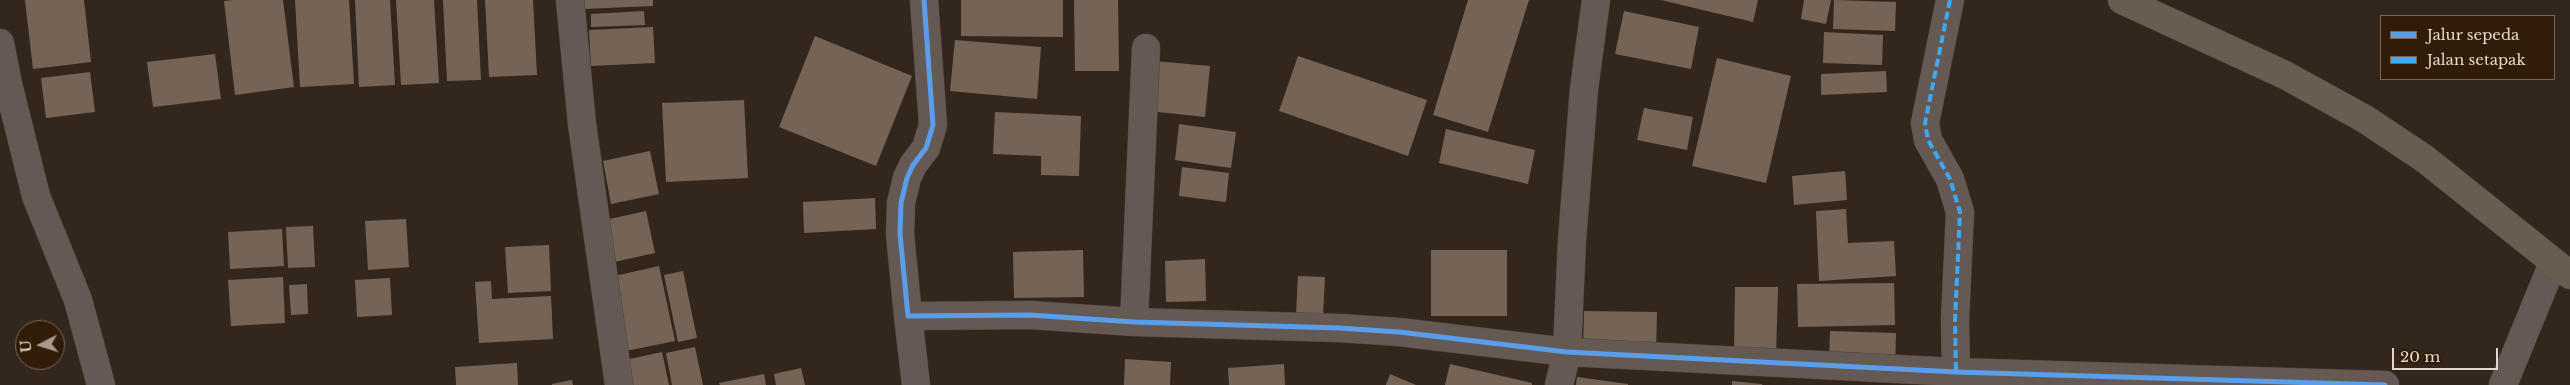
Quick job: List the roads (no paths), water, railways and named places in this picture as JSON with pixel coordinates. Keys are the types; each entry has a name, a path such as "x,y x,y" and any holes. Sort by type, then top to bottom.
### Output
{"main road":[{"path":"2122,0 2285,76 2365,118 2425,159 2562,269"}],"street":[{"path":"570,0 582,124 619,385"},
{"path":"916,385 900,234 901,203 907,178 913,165 926,148 933,125 924,0"},
{"path":"1559,385 1567,352 1572,240 1584,88 1596,0"},
{"path":"1950,0 1925,124 1928,140 1950,179 1960,212 1955,320 1956,372"},
{"path":"0,43 8,84 36,196 78,300 101,385"},
{"path":"1134,322 1146,48"},
{"path":"2503,385 2562,269"},
{"path":"908,316 1030,316 1134,322 1339,328 1399,332 1567,352 1956,372 2012,379 2385,385"}]}
